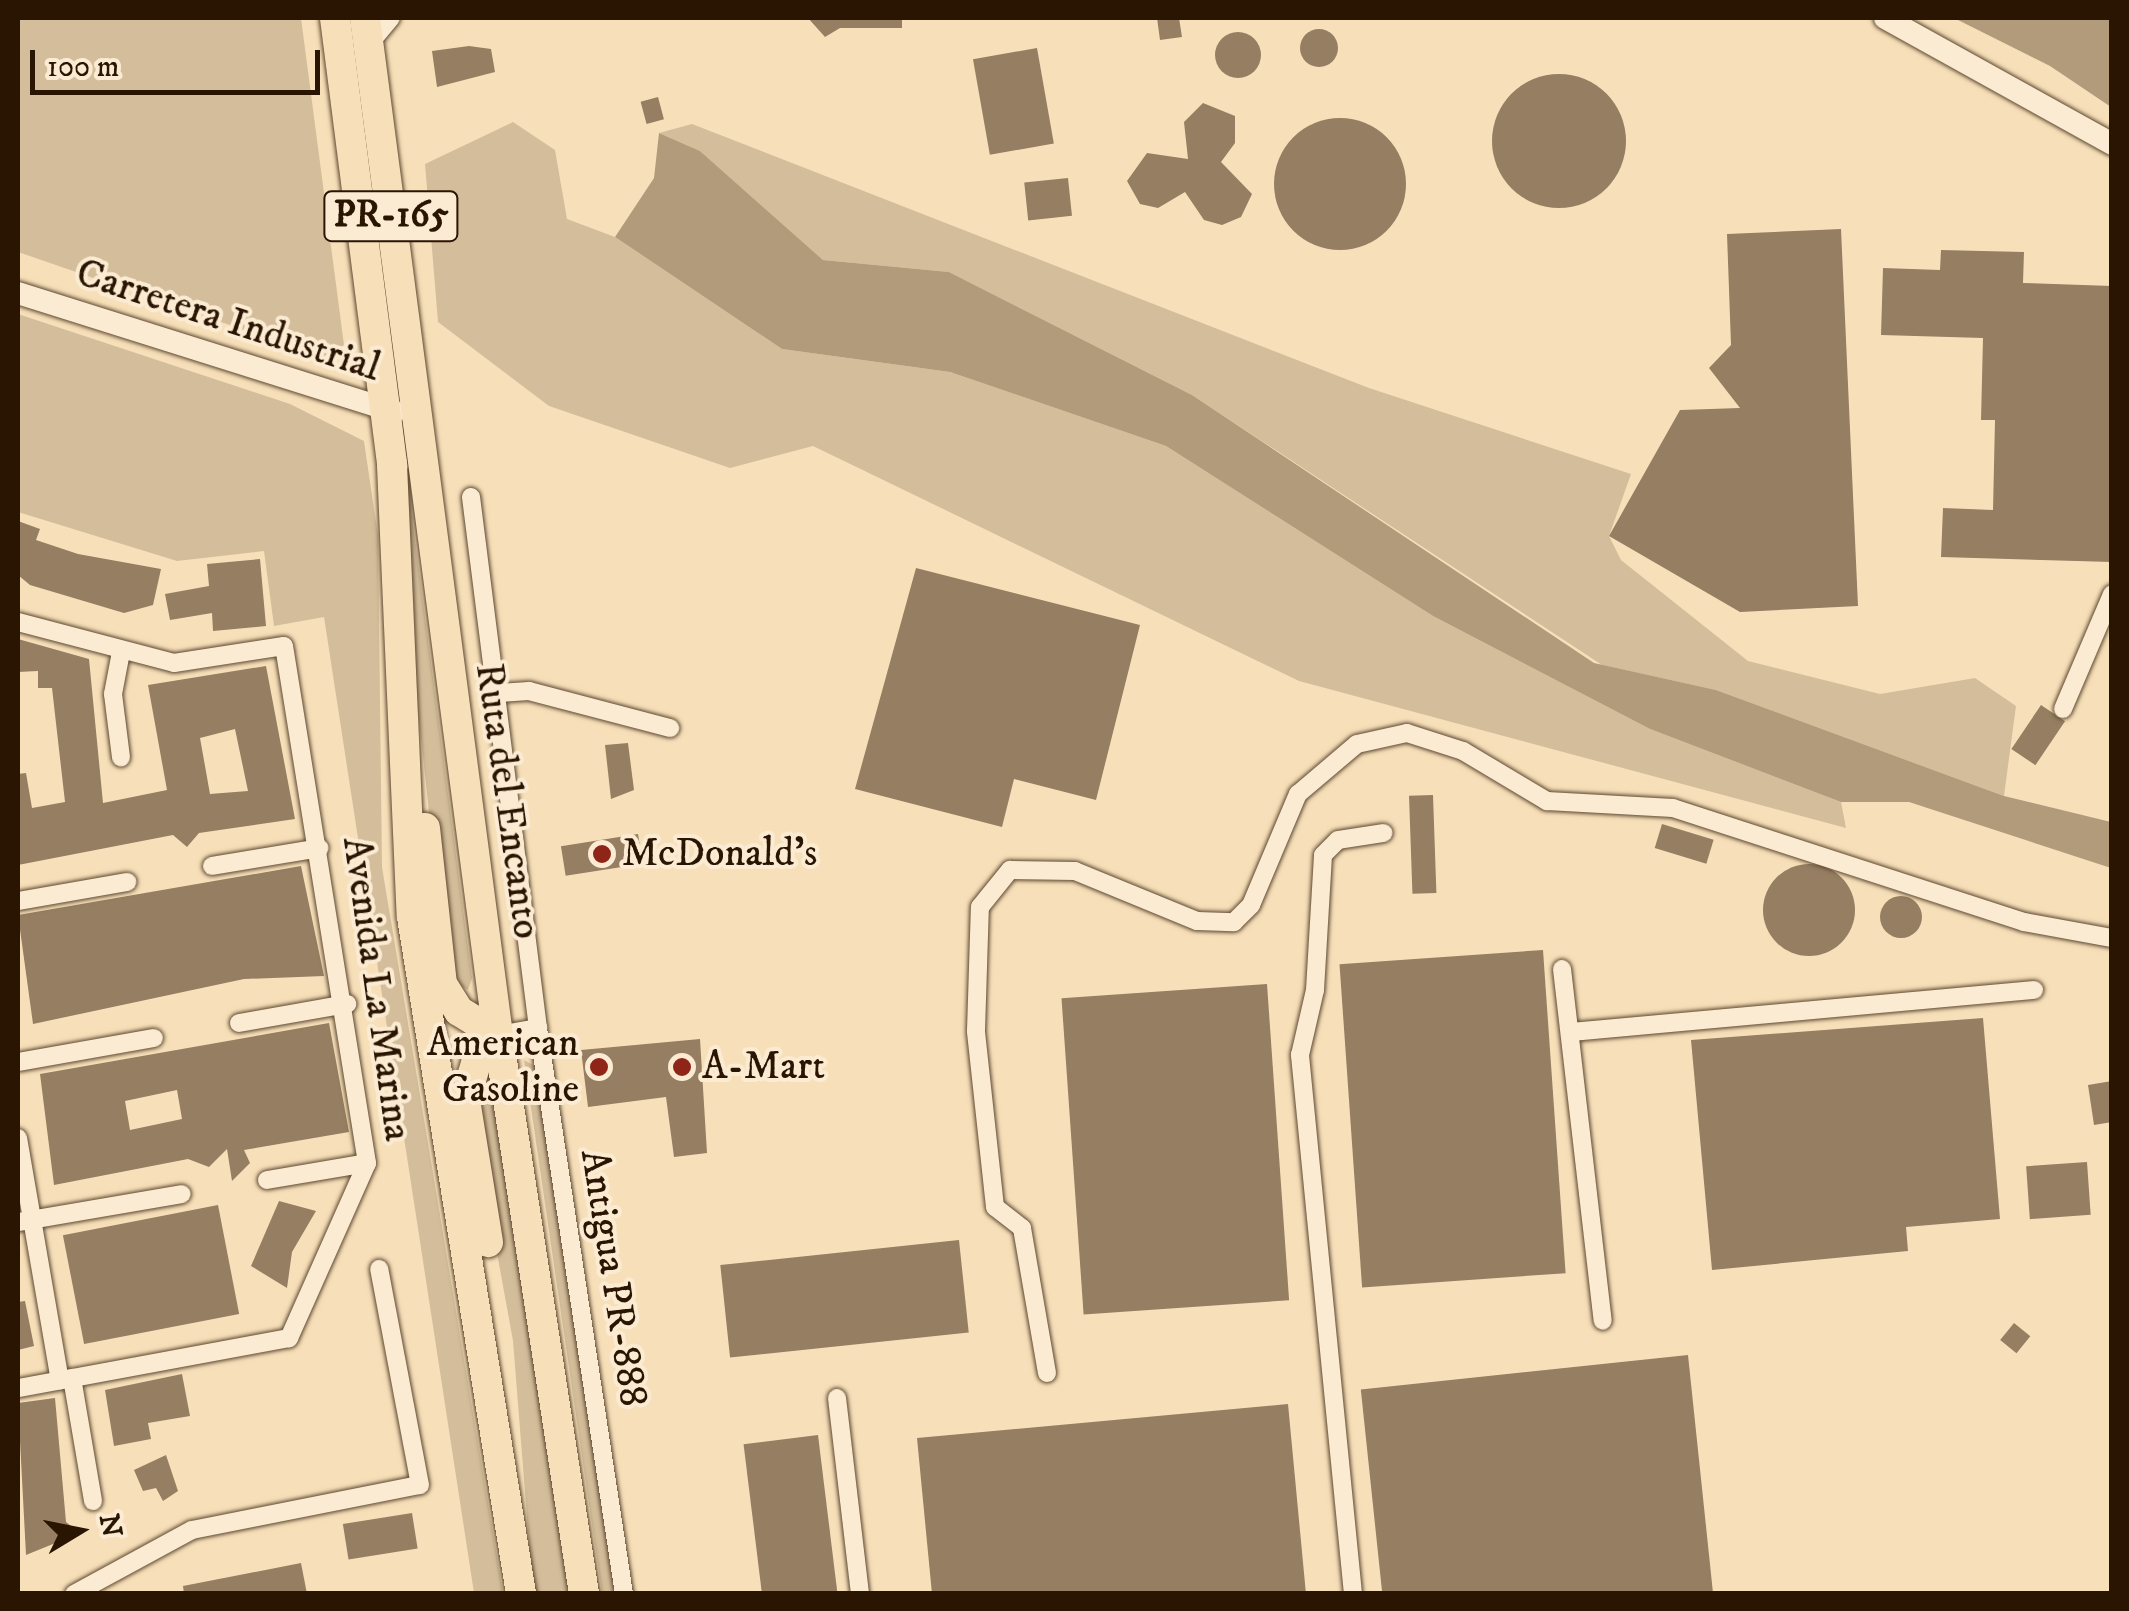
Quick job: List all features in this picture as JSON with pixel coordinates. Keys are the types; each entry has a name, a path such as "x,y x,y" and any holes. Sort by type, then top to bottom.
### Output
{"main road":[{"name":"Ruta del Encanto","path":"335,18 402,413 584,1594"},
{"name":"Ruta del Encanto","path":"367,31 402,413 398,668 412,917 522,1594"},
{"path":"398,668 416,748 442,984 458,1011 498,1034 477,1060 466,1100 507,1358 498,1428"}],"street":[{"path":"367,31 392,18"},
{"path":"1885,18 2112,144"},
{"name":"Carretera Industrial","path":"18,293 402,413"},
{"name":"Antigua PR-888","path":"471,497 499,693 538,1028 624,1594"},
{"path":"2063,709 2112,594"},
{"path":"18,622 121,652 112,694 121,757"},
{"name":"Avenida La Marina","path":"18,1388 289,1338 367,1162 347,1004 284,646 174,662 121,652"},
{"path":"499,693 529,690 670,728"},
{"path":"1046,1373 1022,1228 995,1207 976,1031 980,906 1010,870 1076,871 1198,921 1234,922 1251,905 1298,794 1358,744 1407,733 1464,751 1547,801 1673,808 2024,922 2112,938"},
{"path":"1353,1594 1300,1055 1315,990 1323,855 1338,840 1383,833"},
{"path":"212,866 320,848"},
{"path":"18,900 128,882"},
{"path":"1562,969 1602,1320"},
{"path":"1572,1032 2034,990"},
{"path":"239,1022 347,1004"},
{"path":"498,1034 538,1028"},
{"path":"18,1062 154,1038"},
{"path":"18,1138 25,1221 93,1501"},
{"path":"267,1180 367,1162"},
{"path":"25,1221 182,1194"},
{"path":"74,1594 192,1530 420,1485 379,1269"},
{"path":"837,1398 860,1594"}],"shaded area":[{"path":"18,18 301,18 344,345 323,357 18,252"},
{"path":"1954,18 2111,18 2111,107 2050,66"},
{"path":"513,122 555,150 567,219 615,237 782,349 950,372 1166,446 1433,616 1650,729 1841,802 1846,828 1299,681 813,446 730,468 549,406 438,322 425,164"},
{"path":"692,124 1369,388 1631,474 1609,536 1621,560 1748,661 1880,694 1975,678 2016,706 2004,796 1716,690 1602,665 1192,395 949,272 823,260 700,151 659,133"},
{"path":"659,133 700,151 823,260 949,272 1192,395 1594,663 1716,690 2004,796 2111,822 2111,868 1909,802 1841,802 1650,729 1433,616 1166,446 950,372 782,349 615,237 654,178"},
{"path":"18,314 290,404 364,441 378,536 382,867 503,1593 474,1593 324,617 274,626 264,551 177,561 18,512"},
{"path":"403,448 472,978 468,990 447,978 405,590"},
{"path":"524,1060 535,1066 617,1593 602,1593"},
{"path":"491,1088 575,1593 533,1593 513,1341 473,1121"}],"building":[{"path":"808,18 902,18 902,28 840,28 825,37"},
{"path":"1157,18 1179,18 1182,37 1160,40"},
{"path":"1319,29 1333,34 1338,48 1333,62 1319,67 1305,62 1300,48 1305,34"},
{"path":"1238,32 1254,39 1261,55 1254,71 1238,78 1222,71 1215,55 1222,39"},
{"path":"469,46 491,49 495,72 437,87 432,51"},
{"path":"1037,48 1054,144 990,155 973,59"},
{"path":"1559,74 1585,79 1606,94 1621,115 1626,141 1621,167 1606,188 1585,203 1559,208 1533,203 1512,188 1497,167 1492,141 1497,115 1512,94 1533,79"},
{"path":"658,97 664,119 647,124 641,102"},
{"path":"1203,103 1235,116 1235,143 1221,162 1252,194 1241,217 1222,225 1204,220 1185,192 1158,208 1140,204 1127,181 1147,153 1188,159 1184,122"},
{"path":"1340,118 1365,123 1387,137 1401,159 1406,184 1401,209 1387,231 1365,245 1340,250 1315,245 1293,231 1279,209 1274,184 1279,159 1293,137 1315,123"},
{"path":"1068,178 1072,216 1028,220 1024,183"},
{"path":"1841,229 1858,606 1740,612 1609,536 1680,410 1740,408 1709,368 1731,345 1727,234"},
{"path":"1941,250 2024,252 2023,283 2112,286 2112,562 1941,557 1943,508 1993,510 1995,420 1981,420 1983,338 1881,335 1883,268 1940,270"},
{"path":"18,521 40,529 36,540 78,554 161,569 153,605 124,613 30,585 18,575"},
{"path":"260,559 266,626 213,631 212,613 170,620 165,594 209,586 207,564"},
{"path":"916,568 1140,625 1096,800 1014,779 1002,827 855,789"},
{"path":"18,639 89,659 103,803 167,790 148,685 266,666 295,819 199,833 187,847 173,835 18,865 18,774 26,773 32,808 65,802 52,688 38,688 38,671 18,672","holes":["235,729 248,791 210,794 200,738"]},
{"path":"2041,705 2065,721 2035,765 2011,749"},
{"path":"628,743 634,790 611,799 605,745"},
{"path":"1433,795 1436,893 1412,894 1409,796"},
{"path":"1662,824 1714,840 1706,864 1655,848"},
{"name":"McDonald's","path":"638,834 643,864 566,876 561,846"},
{"path":"1809,864 1842,877 1855,910 1842,943 1809,956 1776,943 1763,910 1776,877"},
{"path":"301,866 324,976 244,979 33,1024 18,915"},
{"path":"1901,896 1916,902 1922,917 1916,932 1901,938 1886,932 1880,917 1886,902"},
{"path":"1543,950 1566,1273 1362,1287 1339,964"},
{"path":"1267,984 1289,1300 1084,1315 1062,998"},
{"path":"1983,1018 2000,1219 1906,1227 1908,1251 1712,1270 1691,1040"},
{"path":"329,1023 349,1132 244,1150 250,1163 232,1181 227,1149 209,1167 188,1159 54,1185 40,1074","holes":["177,1090 182,1119 130,1130 125,1101"]},
{"path":"700,1039 707,1153 674,1157 666,1097 588,1107 581,1050"},
{"path":"2112,1081 2112,1122 2094,1125 2088,1085"},
{"path":"2087,1162 2091,1215 2030,1219 2026,1166"},
{"path":"279,1201 316,1211 292,1252 287,1288 251,1266"},
{"path":"218,1205 239,1314 84,1344 63,1235"},
{"path":"959,1240 969,1332 730,1358 720,1265"},
{"path":"25,1301 34,1346 18,1350 18,1302"},
{"path":"2014,1323 2030,1336 2016,1353 2000,1340"},
{"path":"1688,1355 1713,1594 1382,1594 1361,1389"},
{"path":"182,1374 190,1416 148,1423 151,1439 114,1446 105,1390"},
{"path":"55,1398 66,1522 80,1533 26,1555 18,1403"},
{"path":"1288,1404 1306,1594 932,1594 917,1438"},
{"path":"818,1435 837,1594 762,1594 744,1444"},
{"path":"166,1455 178,1491 163,1501 156,1488 143,1491 134,1470"},
{"path":"412,1513 418,1549 348,1560 343,1524"},
{"path":"301,1563 307,1594 184,1594 183,1586"}],"place":[{"name":"McDonald's","path":"602,854"},
{"name":"American Gasoline","path":"599,1067"},
{"name":"A-Mart","path":"682,1067"}]}
